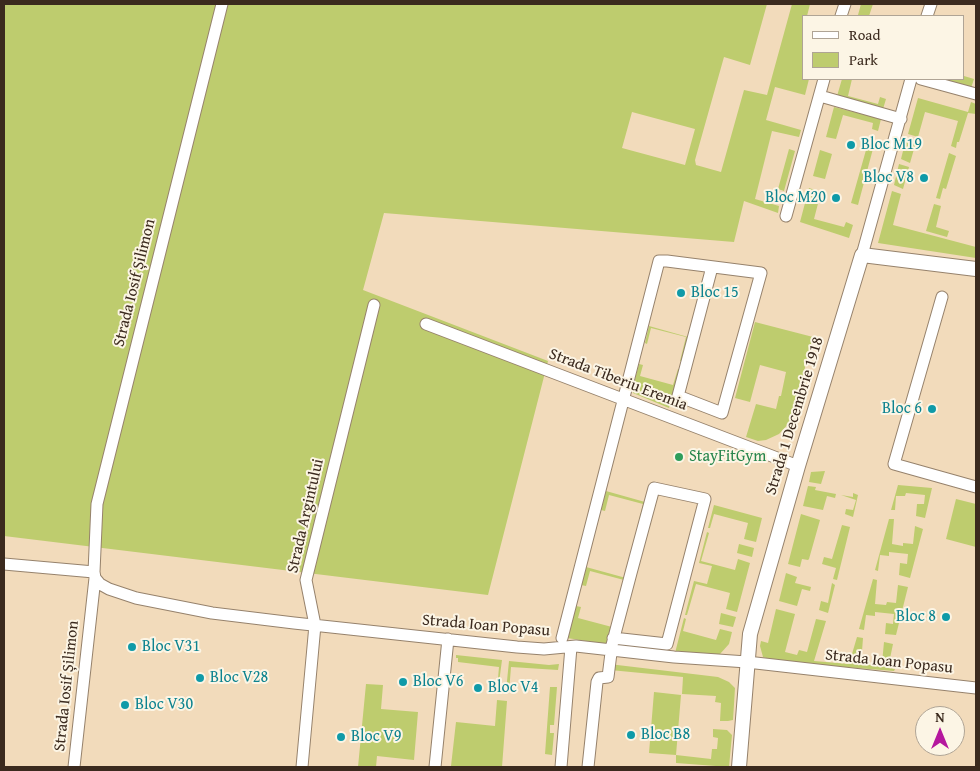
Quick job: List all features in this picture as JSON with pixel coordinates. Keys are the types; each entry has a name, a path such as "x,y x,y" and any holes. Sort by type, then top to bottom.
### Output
{"street":[{"name":"Strada Iosif Șilimon","path":"74,767 94,575 97,504 222,4"},
{"path":"786,216 824,80"},
{"name":"Strada 1 Decembrie 1918","path":"739,767 750,634 798,466 862,255 911,80"},
{"path":"925,80 976,94"},
{"path":"820,96 900,118"},
{"path":"862,255 976,269"},
{"path":"562,638 660,261 712,267 761,273 722,413 678,396 712,267"},
{"path":"942,296 894,464 976,487"},
{"name":"Strada Argintului","path":"302,767 315,625 306,580 374,305"},
{"name":"Strada Tiberiu Eremia","path":"426,324 798,466"},
{"path":"694,426 701,405"},
{"path":"588,767 596,682 599,678 608,677 613,638 654,488 706,499 667,644 613,638"},
{"name":"Strada Ioan Popasu","path":"4,564 94,575 100,584 109,589 136,598 212,613 517,647 571,647 747,662 976,688"},
{"path":"435,767 448,639"},
{"path":"561,767 571,647"}],"green space":[{"path":"4,4 767,4 750,65 724,57 695,160 696,165 721,172 744,90 767,95 792,4 810,4 807,15 802,15 802,80 809,80 805,95 775,87 766,120 801,130 799,137 772,131 755,199 779,206 778,213 744,201 734,242 384,213 363,290 548,361 488,595 4,536","holes":["632,112 695,129 685,165 622,148"]},
{"path":"861,4 873,4 869,15 858,15"},
{"path":"965,76 974,79 971,88 943,80 965,80"},
{"path":"842,80 852,80 848,96 878,104 880,97 886,99 883,109 837,96"},
{"path":"918,98 968,112 971,102 976,104 976,114 968,113 956,148 951,146 958,121 925,112 918,137 908,134"},
{"path":"834,107 881,119 878,131 872,129 873,123 843,115 836,139 826,137"},
{"path":"906,139 916,142 910,163 901,159"},
{"path":"868,143 874,145 858,205 851,203"},
{"path":"789,149 795,151 784,191 778,189"},
{"path":"820,150 832,154 825,179 813,176"},
{"path":"949,153 956,156 946,189 943,188 940,199 936,198"},
{"path":"899,164 909,167 903,189 894,185"},
{"path":"809,188 821,192 814,219 844,227 846,222 853,225 849,238 800,222"},
{"path":"892,191 901,194 893,225 976,247 976,258 878,243"},
{"path":"934,204 941,206 936,227 949,231 947,237 926,231"},
{"path":"755,322 813,337 791,421 779,434 766,440 758,441 746,437 756,404 776,409 786,372 760,365 750,402 735,398"},
{"path":"649,326 688,337 682,361 680,361 686,337 651,328 647,344 645,343"},
{"path":"639,364 643,365 640,376 673,385 678,369 680,369 669,408 633,393 632,390"},
{"path":"825,471 821,484 809,482 811,472"},
{"path":"898,485 932,488 925,518 916,516 917,504 924,504 925,495 906,493 905,496 896,496 895,510 891,510"},
{"path":"808,486 816,487 815,490 836,494 835,498 827,496 823,510 803,506"},
{"path":"606,491 645,502 641,521 639,520 643,504 609,495 605,511 601,510"},
{"path":"853,493 858,495 853,517 845,514 846,509 853,510 856,500 841,495 853,497"},
{"path":"956,499 976,504 976,547 946,539"},
{"path":"714,505 762,518 756,542 744,539 748,523 714,514 710,528 708,528"},
{"path":"801,514 820,520 809,559 802,559 800,567 788,564"},
{"path":"889,519 894,519 892,544 903,546 903,543 913,544 915,526 923,529 910,578 899,575 900,563 907,564 908,554 889,552 889,556 880,555 878,571 875,570"},
{"path":"842,525 850,527 837,580 833,579 836,568 822,564 824,557 832,559"},
{"path":"707,532 709,533 701,561 735,570 738,559 750,563 737,612 726,609 730,593 696,584 687,615 685,615 694,581 707,584 712,566 699,563"},
{"path":"739,544 754,548 752,557 737,553"},
{"path":"586,567 626,578 624,580 590,571 586,586 581,585"},
{"path":"786,573 797,577 795,583 811,587 810,591 802,589 797,606 779,601"},
{"path":"873,579 877,580 875,604 886,605 887,602 896,603 898,585 908,587 896,635 885,634 886,623 893,624 894,614 875,612 875,616 866,615 864,630 859,629"},
{"path":"832,583 835,585 828,613 819,610 821,601 828,603"},
{"path":"576,606 581,607 578,618 612,627 610,639 605,644 567,638"},
{"path":"776,609 795,614 785,652 797,655 799,650 807,652 816,619 826,621 814,661 849,664 857,637 863,638 861,664 872,665 873,663 882,663 884,642 893,644 888,668 895,669 894,671 819,665 773,660 763,657 760,646 761,641 768,643"},
{"path":"721,613 736,617 733,627 719,624"},
{"path":"684,618 686,619 683,631 716,640 720,629 732,632 729,644 720,654 705,657 675,653"},
{"path":"456,655 502,660 498,690 499,667 458,662"},
{"path":"509,661 549,665 559,664 558,670 511,667 509,692 506,691"},
{"path":"609,664 718,677 729,682 735,688 733,720 720,721 721,703 715,702 716,696 682,694 683,677 610,670"},
{"path":"366,684 383,685 381,709 418,712 414,760 377,756 376,767 358,767"},
{"path":"550,687 557,687 554,725 550,725 550,733 554,733 552,755 545,754"},
{"path":"654,692 681,695 676,755 649,753"},
{"path":"497,700 507,701 502,767 451,766 456,722 495,726"},
{"path":"713,729 727,730 732,735 729,767 676,763 676,755 711,759 712,749 717,749 718,738 713,737"}],"place":[{"name":"Bloc M19","path":"851,145"},
{"name":"Bloc V8","path":"924,178"},
{"name":"Bloc M20","path":"836,198"},
{"name":"Bloc 15","path":"681,293"},
{"name":"Bloc 6","path":"932,409"},
{"name":"StayFitGym","path":"679,457"},
{"name":"Bloc 8","path":"946,617"},
{"name":"Bloc V31","path":"132,647"},
{"name":"Bloc V28","path":"200,678"},
{"name":"Bloc V6","path":"403,682"},
{"name":"Bloc V4","path":"478,688"},
{"name":"Bloc V30","path":"125,705"},
{"name":"Bloc B8","path":"631,735"},
{"name":"Bloc V9","path":"341,737"}]}
